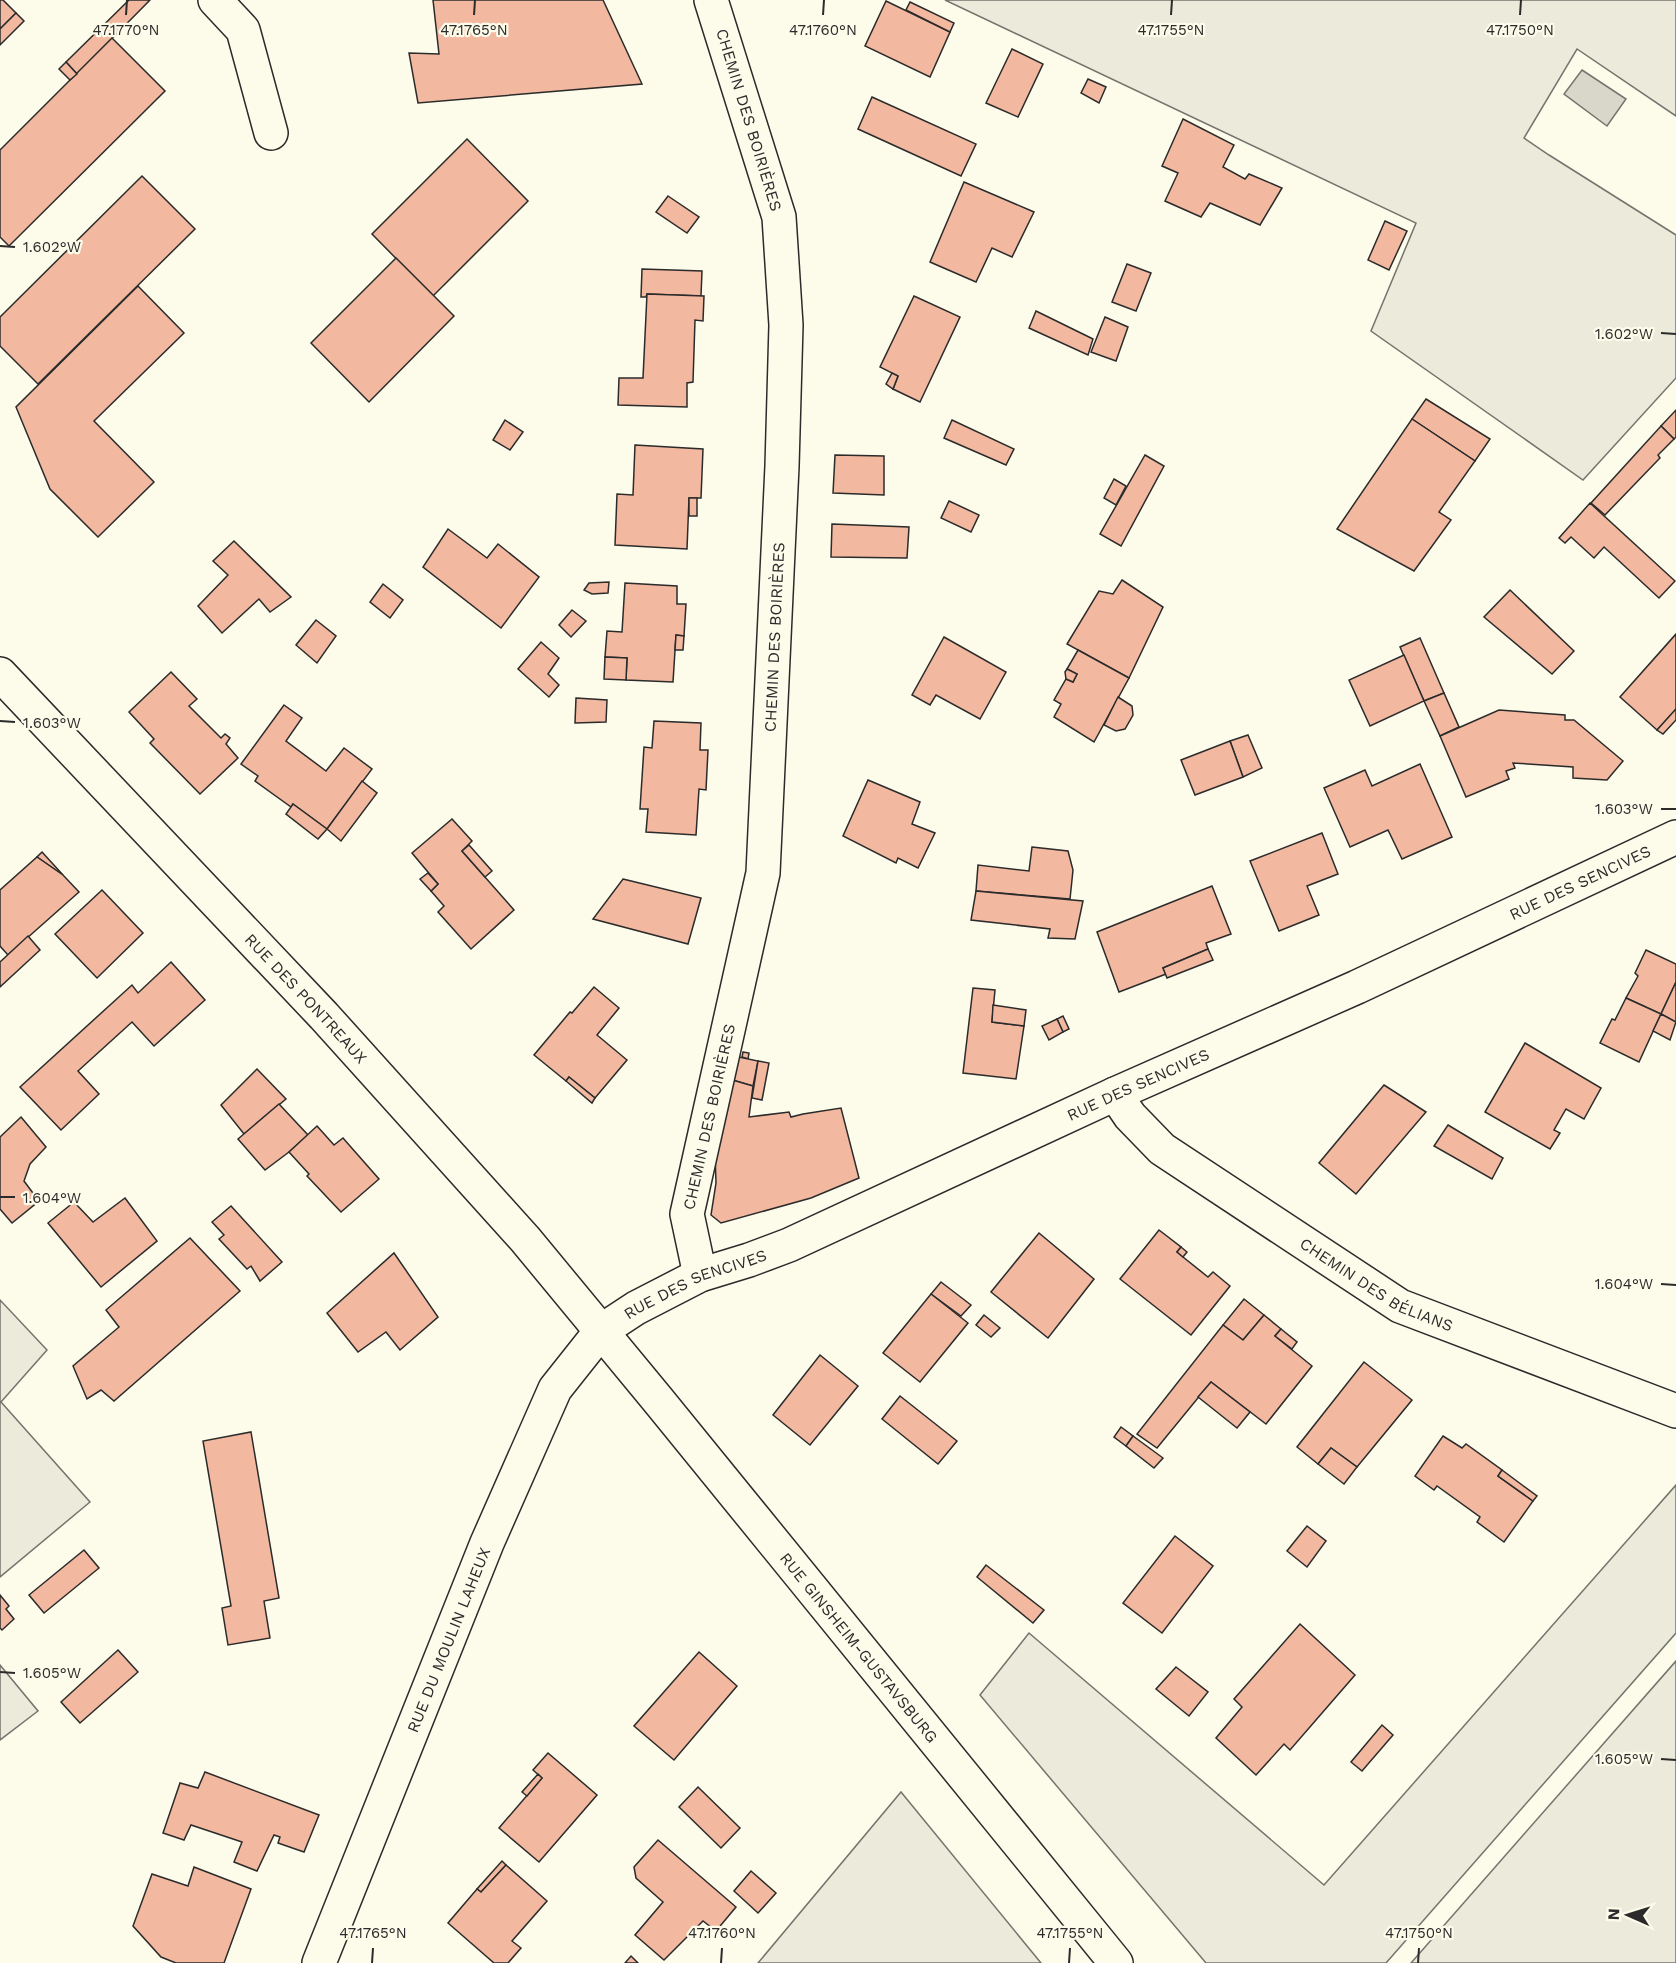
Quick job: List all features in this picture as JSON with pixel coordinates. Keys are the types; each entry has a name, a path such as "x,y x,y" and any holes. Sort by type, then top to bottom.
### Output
{"street":[{"path":"215,0 243,30 271,133"},
{"name":"CHEMIN DES BOIRIÈRES","path":"700,1275 687,1214 763,873 782,466 786,326 779,217 711,0"},
{"name":"RUE DES PONTREAUX","path":"0,674 324,1016 525,1239 601,1331"},
{"name":"RUE DES SENCIVES","path":"601,1331 636,1308 700,1275 789,1245 1115,1094 1358,987 1676,837"},
{"name":"CHEMIN DES BÉLIANS","path":"1115,1094 1130,1116 1162,1149 1400,1306 1676,1411"},
{"name":"RUE DU MOULIN LAHEUX","path":"319,1963 487,1543 550,1399 555,1389 601,1331"},
{"name":"RUE GINSHEIM-GUSTAVSBURG","path":"601,1331 1116,1963"}],"shaded area":[{"path":"945,0 1676,0 1676,116 1577,49 1524,138 1676,235 1676,378 1583,480 1371,331 1416,223"},
{"path":"1582,70 1626,99 1607,126 1564,94"},
{"path":"0,1300 47,1350 1,1402 90,1502 0,1577"},
{"path":"1676,1485 1676,1633 1386,1963 1206,1963 980,1695 1029,1633 1324,1885"},
{"path":"1676,1661 1676,1963 1411,1963"},
{"path":"0,1665 38,1711 0,1740"},
{"path":"901,1792 1041,1963 758,1963"}],"building":[{"path":"0,0 3,0 16,13 0,29"},
{"path":"129,0 150,0 77,74 66,62"},
{"path":"433,0 603,0 642,84 418,103 409,53 439,54"},
{"path":"886,1 950,32 930,77 865,46"},
{"path":"910,2 954,23 950,32 906,10"},
{"path":"16,13 24,21 0,45 0,29"},
{"path":"112,38 165,91 9,246 0,237 0,150"},
{"path":"1012,49 1043,64 1018,117 986,103"},
{"path":"66,62 77,74 70,80 59,69"},
{"path":"1088,79 1106,87 1099,103 1081,93"},
{"path":"872,97 976,144 961,176 858,129"},
{"path":"1183,119 1234,145 1223,167 1245,179 1249,174 1282,188 1260,225 1210,203 1201,217 1165,201 1178,173 1162,166"},
{"path":"467,139 528,201 433,296 372,234"},
{"path":"142,176 195,229 38,384 0,346 0,317"},
{"path":"964,182 1034,212 1012,257 992,248 976,282 930,262"},
{"path":"668,196 699,217 687,233 656,212"},
{"path":"1385,221 1407,231 1389,270 1368,260"},
{"path":"396,258 454,316 369,402 311,343"},
{"path":"1127,264 1151,273 1136,311 1112,302"},
{"path":"642,269 702,271 701,296 647,294 646,297 641,297"},
{"path":"138,286 184,333 94,421 154,482 98,537 50,489 16,407"},
{"path":"647,294 704,296 703,321 695,320 693,382 687,383 687,407 618,405 619,378 643,378"},
{"path":"914,296 960,317 920,402 893,389 898,376 880,367"},
{"path":"1036,311 1093,339 1088,355 1029,328"},
{"path":"1105,317 1128,327 1116,361 1091,352"},
{"path":"892,373 898,376 893,389 886,384"},
{"path":"1426,399 1490,439 1475,461 1412,419"},
{"path":"1676,410 1676,437 1674,439 1661,426"},
{"path":"1412,419 1475,461 1439,512 1451,520 1414,571 1337,529"},
{"path":"505,420 523,432 510,450 493,440"},
{"path":"952,420 1014,449 1006,465 944,438"},
{"path":"1661,426 1674,439 1658,455 1660,458 1605,515 1591,503"},
{"path":"635,445 703,449 701,498 689,498 687,549 615,545 617,494 633,495"},
{"path":"835,455 884,456 884,495 833,493"},
{"path":"1145,455 1164,466 1121,546 1100,534"},
{"path":"1114,479 1126,486 1116,505 1104,498"},
{"path":"689,498 697,498 697,516 689,516"},
{"path":"949,501 979,515 971,532 941,518"},
{"path":"1590,503 1675,581 1659,598 1604,547 1594,558 1571,537 1565,543 1559,538"},
{"path":"832,524 909,527 907,558 831,557"},
{"path":"448,529 487,558 498,544 539,577 501,628 423,567"},
{"path":"234,541 291,597 270,612 259,599 222,633 198,606 228,575 213,561"},
{"path":"1122,580 1163,607 1129,678 1067,644 1099,591 1113,594"},
{"path":"609,582 608,593 592,594 584,590 589,583"},
{"path":"625,583 677,586 677,604 686,604 684,636 676,635 673,682 626,680 627,658 605,657 607,631 622,632"},
{"path":"383,584 403,600 390,618 370,602"},
{"path":"1510,590 1574,651 1552,674 1484,617"},
{"path":"572,610 586,621 571,637 559,625"},
{"path":"316,620 336,636 317,663 296,645"},
{"path":"1676,634 1676,709 1657,730 1620,697"},
{"path":"676,635 684,636 683,650 675,650"},
{"path":"944,637 1006,672 980,719 936,695 930,705 912,695"},
{"path":"1420,638 1444,693 1424,701 1400,647"},
{"path":"541,642 559,658 548,674 559,685 549,697 518,669"},
{"path":"1078,650 1129,678 1094,742 1054,717 1061,704 1054,700 1066,679 1073,682 1077,674 1067,669"},
{"path":"1404,655 1424,701 1370,726 1349,680"},
{"path":"605,657 627,658 626,680 604,679"},
{"path":"1067,669 1077,674 1073,682 1066,679"},
{"path":"171,672 197,699 189,706 221,738 225,734 230,738 226,744 238,758 200,794 150,743 154,739 129,712"},
{"path":"1444,693 1459,727 1440,736 1424,701"},
{"path":"1118,697 1132,706 1133,715 1125,729 1116,731 1104,725"},
{"path":"576,698 607,700 606,722 575,723"},
{"path":"284,705 302,718 286,741 326,771 344,748 372,769 327,829 293,804 291,807 255,781 258,776 241,764"},
{"path":"1676,709 1676,720 1663,734 1657,730"},
{"path":"1499,710 1565,715 1565,720 1574,720 1623,761 1607,780 1573,778 1573,767 1513,763 1515,768 1506,771 1509,779 1466,797 1440,736"},
{"path":"654,721 701,723 700,750 708,750 706,790 699,789 696,835 646,832 648,809 640,809 644,747 652,748"},
{"path":"1248,735 1262,768 1243,777 1230,741"},
{"path":"1230,741 1243,777 1195,795 1181,760"},
{"path":"1420,764 1452,837 1402,859 1388,830 1350,847 1324,788 1365,770 1372,786"},
{"path":"868,780 920,802 912,824 935,833 918,868 898,858 896,863 843,836"},
{"path":"362,781 377,793 341,841 327,829"},
{"path":"293,804 327,829 318,839 286,814"},
{"path":"452,819 472,841 462,851 514,910 471,949 438,912 444,906 431,891 438,884 412,853"},
{"path":"1322,833 1338,874 1307,886 1319,915 1279,931 1250,861"},
{"path":"469,845 492,871 485,877 462,851"},
{"path":"1032,847 1068,851 1073,870 1070,899 976,891 978,865 1029,871"},
{"path":"42,852 63,875 37,857"},
{"path":"37,857 63,875 79,892 8,955 0,946 0,890"},
{"path":"428,873 438,884 431,891 420,879"},
{"path":"623,879 701,898 688,944 593,919"},
{"path":"1212,886 1231,934 1206,943 1208,949 1163,968 1166,974 1119,992 1097,932"},
{"path":"102,890 143,933 97,978 55,934"},
{"path":"976,891 1083,901 1075,939 1048,938 1050,929 971,920"},
{"path":"28,936 40,950 0,987 0,962"},
{"path":"1208,949 1213,960 1167,978 1163,968"},
{"path":"1646,950 1676,964 1676,982 1661,1014 1626,998 1638,976 1635,973"},
{"path":"171,962 205,1000 154,1046 132,1022 78,1071 99,1094 61,1130 20,1087 132,985 138,993"},
{"path":"1676,982 1676,1022 1661,1014"},
{"path":"594,987 619,1008 597,1035 627,1060 595,1098 569,1077 566,1081 534,1055"},
{"path":"973,988 995,990 992,1022 1024,1026 1016,1079 963,1073"},
{"path":"1626,998 1661,1014 1639,1062 1600,1043"},
{"path":"993,1005 1026,1010 1024,1026 992,1022"},
{"path":"1661,1014 1676,1022 1670,1040 1653,1031"},
{"path":"1063,1016 1069,1029 1063,1032 1057,1019"},
{"path":"1057,1019 1063,1032 1049,1040 1042,1026"},
{"path":"1525,1043 1601,1088 1584,1119 1566,1109 1554,1130 1560,1133 1550,1149 1485,1112"},
{"path":"743,1052 749,1053 748,1059 742,1057"},
{"path":"734,1056 758,1061 753,1086 729,1079"},
{"path":"758,1061 769,1063 762,1100 752,1098"},
{"path":"257,1069 286,1099 244,1134 221,1105"},
{"path":"569,1077 595,1098 592,1103 566,1081"},
{"path":"729,1079 753,1086 749,1117 789,1112 791,1117 841,1108 859,1178 811,1198 721,1223 711,1215 716,1183 715,1154"},
{"path":"1384,1085 1426,1112 1356,1194 1319,1163"},
{"path":"279,1104 308,1135 265,1170 238,1139"},
{"path":"21,1117 46,1147 30,1164 24,1181 39,1201 12,1223 0,1209 0,1137"},
{"path":"1448,1125 1503,1158 1492,1179 1434,1146"},
{"path":"317,1126 334,1145 343,1138 379,1179 341,1212 307,1176 309,1174 289,1152"},
{"path":"125,1198 157,1241 101,1287 48,1223 74,1202 93,1222"},
{"path":"231,1206 282,1262 260,1281 251,1266 247,1269 219,1239 224,1235 212,1222"},
{"path":"1159,1230 1181,1247 1177,1252 1208,1277 1213,1272 1230,1286 1191,1335 1120,1279"},
{"path":"1039,1233 1094,1279 1048,1338 991,1292"},
{"path":"190,1238 240,1291 114,1401 101,1390 87,1399 73,1366 119,1327 106,1310"},
{"path":"1181,1247 1187,1252 1183,1257 1177,1252"},
{"path":"394,1253 438,1317 400,1350 386,1332 358,1352 327,1313"},
{"path":"941,1282 971,1305 961,1316 931,1294"},
{"path":"931,1294 968,1323 920,1382 883,1353"},
{"path":"1244,1299 1264,1315 1243,1340 1223,1325"},
{"path":"984,1315 1000,1328 991,1337 976,1325"},
{"path":"1264,1315 1281,1329 1275,1336 1312,1366 1266,1424 1211,1382 1157,1448 1137,1434 1223,1325 1243,1340"},
{"path":"1281,1329 1297,1342 1292,1349 1275,1336"},
{"path":"820,1355 858,1386 810,1445 773,1415"},
{"path":"1364,1362 1412,1400 1357,1467 1331,1448 1318,1464 1297,1447"},
{"path":"1211,1382 1250,1412 1237,1428 1198,1397"},
{"path":"900,1396 957,1441 938,1464 882,1419"},
{"path":"1121,1427 1133,1436 1126,1446 1114,1437"},
{"path":"251,1432 279,1598 264,1601 270,1638 228,1645 222,1608 231,1606 203,1441"},
{"path":"1133,1436 1163,1458 1154,1468 1126,1446"},
{"path":"1443,1436 1462,1448 1466,1444 1502,1470 1498,1476 1533,1501 1504,1542 1477,1522 1480,1517 1437,1486 1434,1490 1415,1476"},
{"path":"1331,1448 1357,1467 1344,1484 1318,1464"},
{"path":"1502,1470 1537,1496 1533,1501 1498,1476"},
{"path":"1307,1526 1326,1541 1307,1567 1287,1551"},
{"path":"1175,1536 1213,1566 1162,1633 1123,1603"},
{"path":"84,1550 99,1568 44,1613 29,1595"},
{"path":"986,1565 1044,1610 1033,1623 977,1577"},
{"path":"0,1595 9,1606 6,1609 14,1619 2,1630 0,1628"},
{"path":"1300,1624 1355,1675 1290,1750 1284,1744 1256,1775 1216,1738 1242,1707 1234,1699"},
{"path":"118,1650 138,1672 80,1723 61,1702"},
{"path":"699,1652 737,1686 674,1760 634,1726"},
{"path":"1176,1667 1208,1692 1189,1716 1156,1689"},
{"path":"1382,1725 1393,1735 1362,1771 1351,1762"},
{"path":"548,1753 597,1795 539,1862 499,1828 542,1778 533,1770"},
{"path":"205,1772 319,1815 304,1852 278,1843 280,1837 274,1835 257,1871 234,1862 242,1842 191,1825 184,1840 163,1833 180,1783 198,1788"},
{"path":"538,1774 542,1778 527,1796 522,1792"},
{"path":"698,1787 740,1828 721,1848 679,1807"},
{"path":"658,1840 736,1907 716,1931 703,1921 664,1960 635,1935 663,1902 636,1878 634,1867"},
{"path":"502,1861 506,1865 481,1892 477,1889"},
{"path":"506,1865 547,1901 512,1941 521,1948 508,1963 494,1963 448,1923 477,1889 481,1892"},
{"path":"194,1867 251,1889 224,1963 176,1963 161,1957 133,1926 152,1874 188,1886"},
{"path":"751,1871 776,1893 758,1913 734,1891"},
{"path":"631,1956 638,1963 625,1963"}]}
